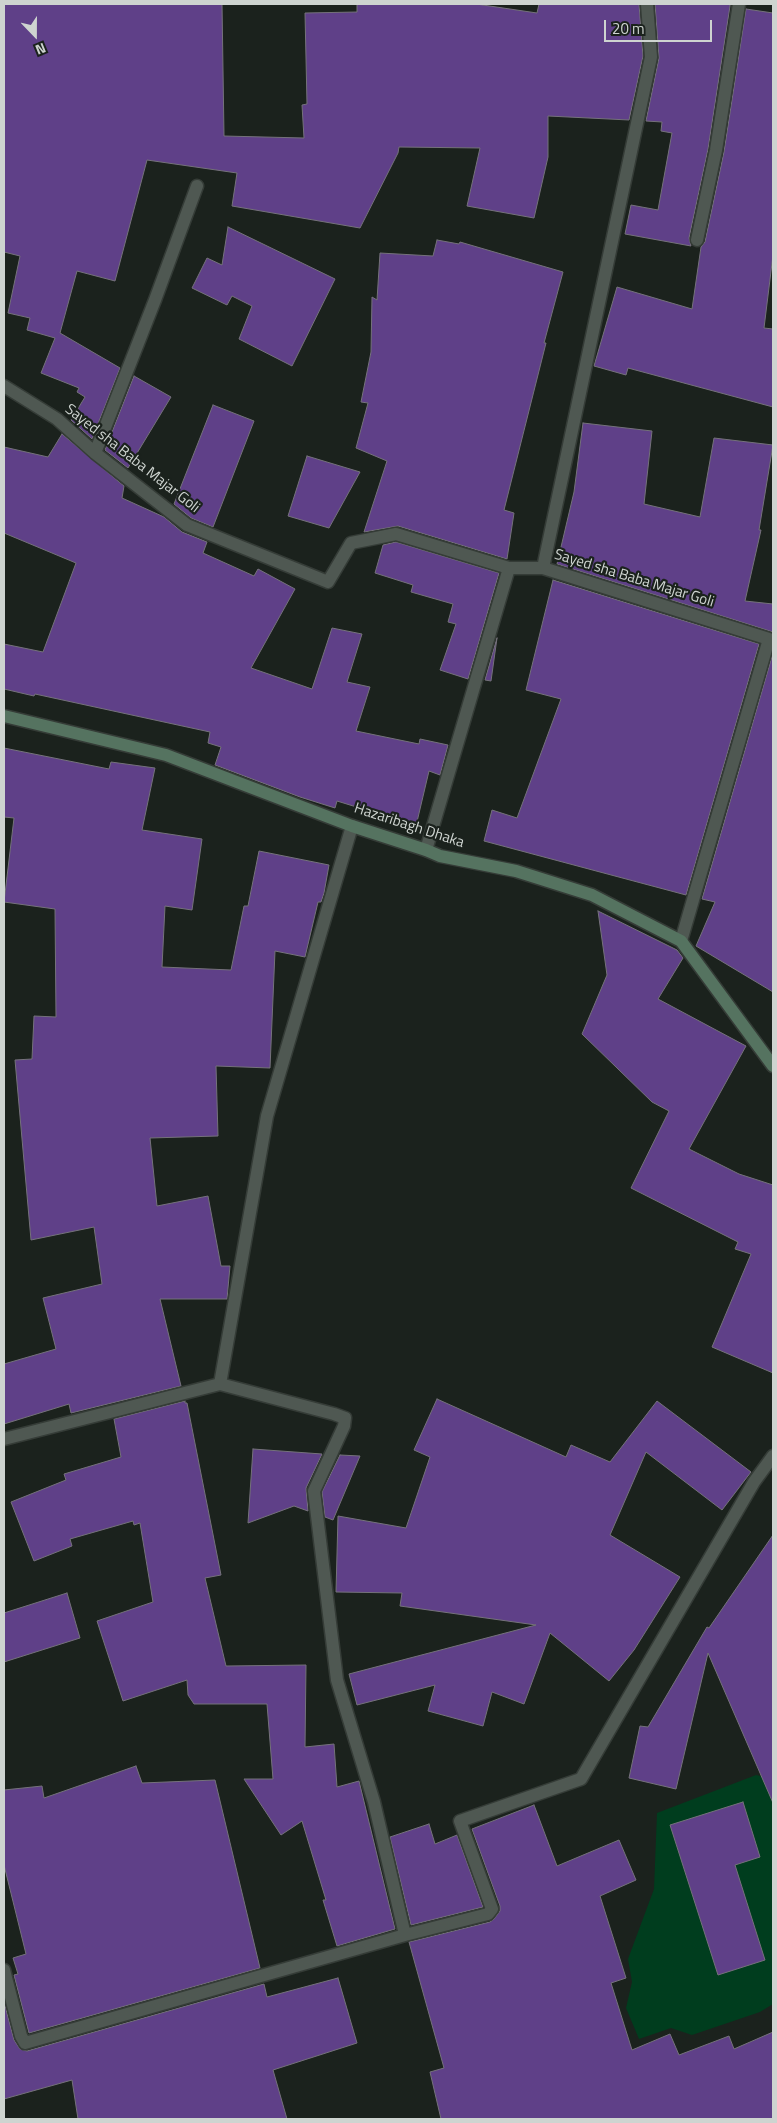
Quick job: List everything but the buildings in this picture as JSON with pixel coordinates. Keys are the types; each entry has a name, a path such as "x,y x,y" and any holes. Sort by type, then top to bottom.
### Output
{"street":[{"path":"543,568 651,57 647,4"},
{"path":"697,240 716,150 739,4"},
{"path":"95,453 197,186"},
{"name":"Sayed sha Baba Majar Goli","path":"4,386 57,419 95,453 187,525 328,582 351,543 396,534 509,568 543,568 769,639 681,941"},
{"path":"426,850 509,568"},
{"name":"Hazaribagh Dhaka","path":"4,716 166,756 352,826 440,856 516,871 592,895 681,941 773,1066"},
{"path":"220,1384 267,1116 352,826"},
{"path":"4,1439 220,1384 344,1418 344,1426 314,1491 337,1680 374,1802 405,1935"},
{"path":"4,1970 21,2036 25,2043 492,1912 460,1821 581,1780 754,1482 773,1456"}],"green space":[{"path":"756,1775 773,1779 773,2004 760,2012 692,2035 671,2028 639,2039 626,2008 632,1982 628,1959 654,1889 657,1813"}]}
